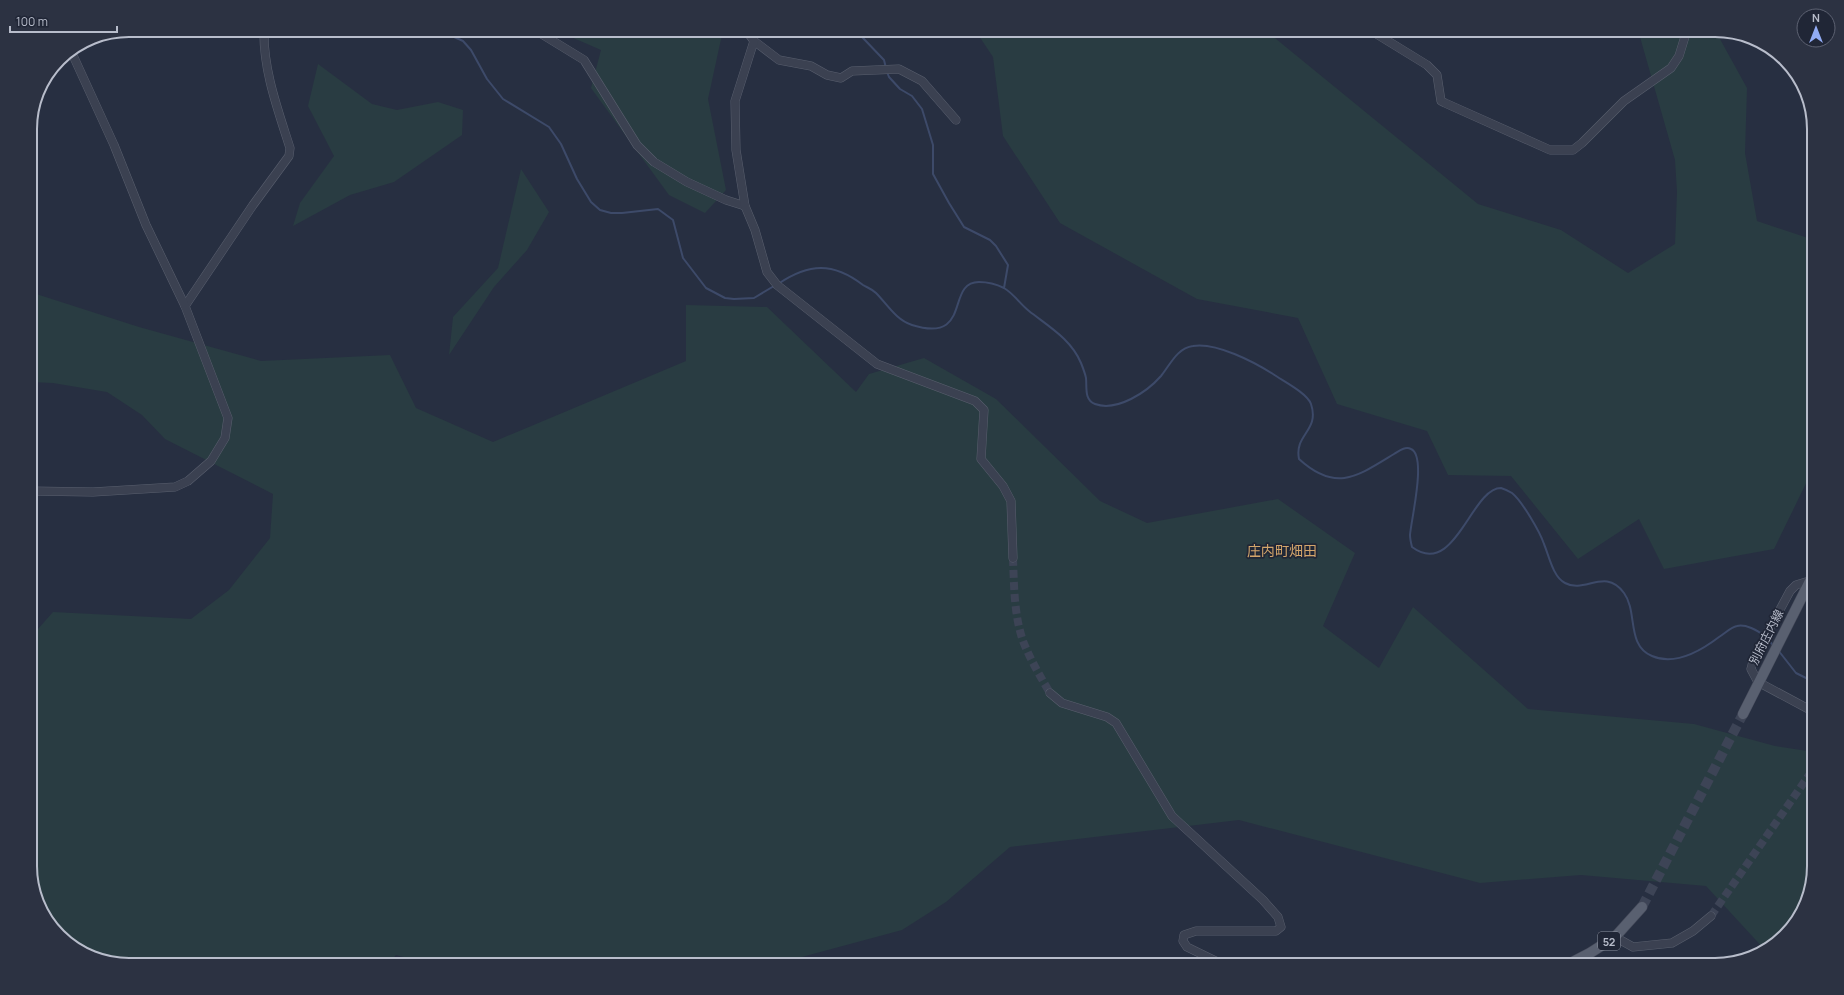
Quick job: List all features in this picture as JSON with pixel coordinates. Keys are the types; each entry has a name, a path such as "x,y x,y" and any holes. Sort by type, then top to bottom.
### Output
{"main road":[{"name":"別府庄内線","path":"1743,714 1807,585"},
{"name":"52","path":"1580,958 1615,937 1642,907"}],"street":[{"path":"185,306 253,205 289,156 290,148 276,104 264,45 264,37"},
{"path":"546,37 584,60 630,134 654,162 687,182 726,200 745,206"},
{"path":"751,37 754,41 779,60 811,66 827,75 841,78 852,72 899,69 922,81 956,120"},
{"path":"1381,37 1427,65 1435,72 1441,101 1550,150 1564,151 1573,150 1582,144 1624,101 1671,68 1679,56 1685,37"},
{"path":"754,41 735,101 736,150 745,206 767,272 777,285 877,364 975,401 984,410 981,459 1003,486 1011,501 1013,558"},
{"path":"37,491 92,492 175,487 188,481 211,461 225,438 228,418 185,306 146,225 114,145 73,56"},
{"path":"1807,579 1796,585 1790,591 1754,658 1751,669 1758,682 1807,708"},
{"path":"1050,693 1062,703 1107,717 1116,724 1172,816 1278,917 1281,927 1276,931 1196,931 1184,935 1183,941 1187,947 1210,958"},
{"path":"1615,937 1633,947 1672,943 1693,931 1711,916"}],"shaded area":[{"path":"571,37 721,37 708,99 726,190 705,213 669,195 591,88 601,50"},
{"path":"980,37 1274,37 1478,204 1561,230 1628,273 1675,244 1677,192 1675,160 1640,37 1719,37 1747,88 1745,153 1757,221 1807,238 1807,481 1774,549 1664,569 1639,519 1578,559 1511,476 1448,475 1427,431 1337,404 1298,318 1197,299 1060,223 1003,136 993,57"},
{"path":"318,64 372,104 397,110 438,102 463,110 462,135 394,182 350,195 293,226 300,203 334,156 308,106"},
{"path":"521,169 549,212 527,250 494,287 449,355 453,317 498,268"},
{"path":"37,294 139,327 261,361 390,355 416,408 493,442 686,361 686,305 767,307 856,392 869,374 924,358 996,399 1100,501 1147,523 1278,499 1355,553 1323,626 1379,668 1413,607 1528,709 1694,724 1775,746 1807,751 1807,872 1802,896 1798,907 1784,927 1776,935 1761,946 1706,886 1581,875 1480,883 1239,820 1010,847 946,902 902,930 798,958 407,958 396,955 393,958 123,958 99,953 88,949 68,935 60,927 46,907 39,884 37,872 37,630 53,612 191,619 229,590 270,538 273,494 165,439 142,415 107,392 53,383 37,382"}],"waterway":[{"path":"454,37 463,41 471,50 487,79 503,99 549,127 561,144 577,179 591,202 600,210 611,213 622,213 658,209 673,220 683,258 706,288 725,298 754,298 774,286"},
{"path":"862,37 884,60 886,68"},
{"path":"887,72 889,77 900,89 912,96 922,109 933,145 933,174 964,227 990,240 996,246 1008,265 1004,288"},
{"path":"778,284 800,272 821,268 831,269 852,277 873,290 896,316 906,323 931,329 943,326 951,320 963,291 969,285 979,282 998,285 1011,293 1026,308 1065,340 1077,354 1084,370 1089,400 1095,404 1104,406 1122,403 1140,394 1155,382 1178,353 1187,347 1202,346 1223,350 1265,369 1309,400 1313,413 1312,420 1310,427 1300,444 1298,451 1299,459 1324,476 1347,478 1369,469 1402,449 1409,448 1416,454 1418,475 1410,535 1412,547 1427,554 1440,551 1451,542 1461,530 1480,502 1490,492 1501,488 1512,493 1525,509 1542,539 1554,571 1561,580 1572,586 1580,586 1602,581 1610,582 1624,593 1631,609 1635,636 1644,651 1652,656 1661,659 1670,659 1688,655 1705,647 1730,629 1737,626 1751,628 1764,636"},
{"path":"1767,639 1774,646"},
{"path":"1778,650 1796,673 1807,678"}],"tunnel":[{"path":"1013,558 1015,600 1020,631 1029,654 1050,693"},
{"path":"1642,907 1743,714"},
{"path":"1711,916 1807,778"}],"district":[{"name":"庄内町畑田","path":"1282,550"}]}
